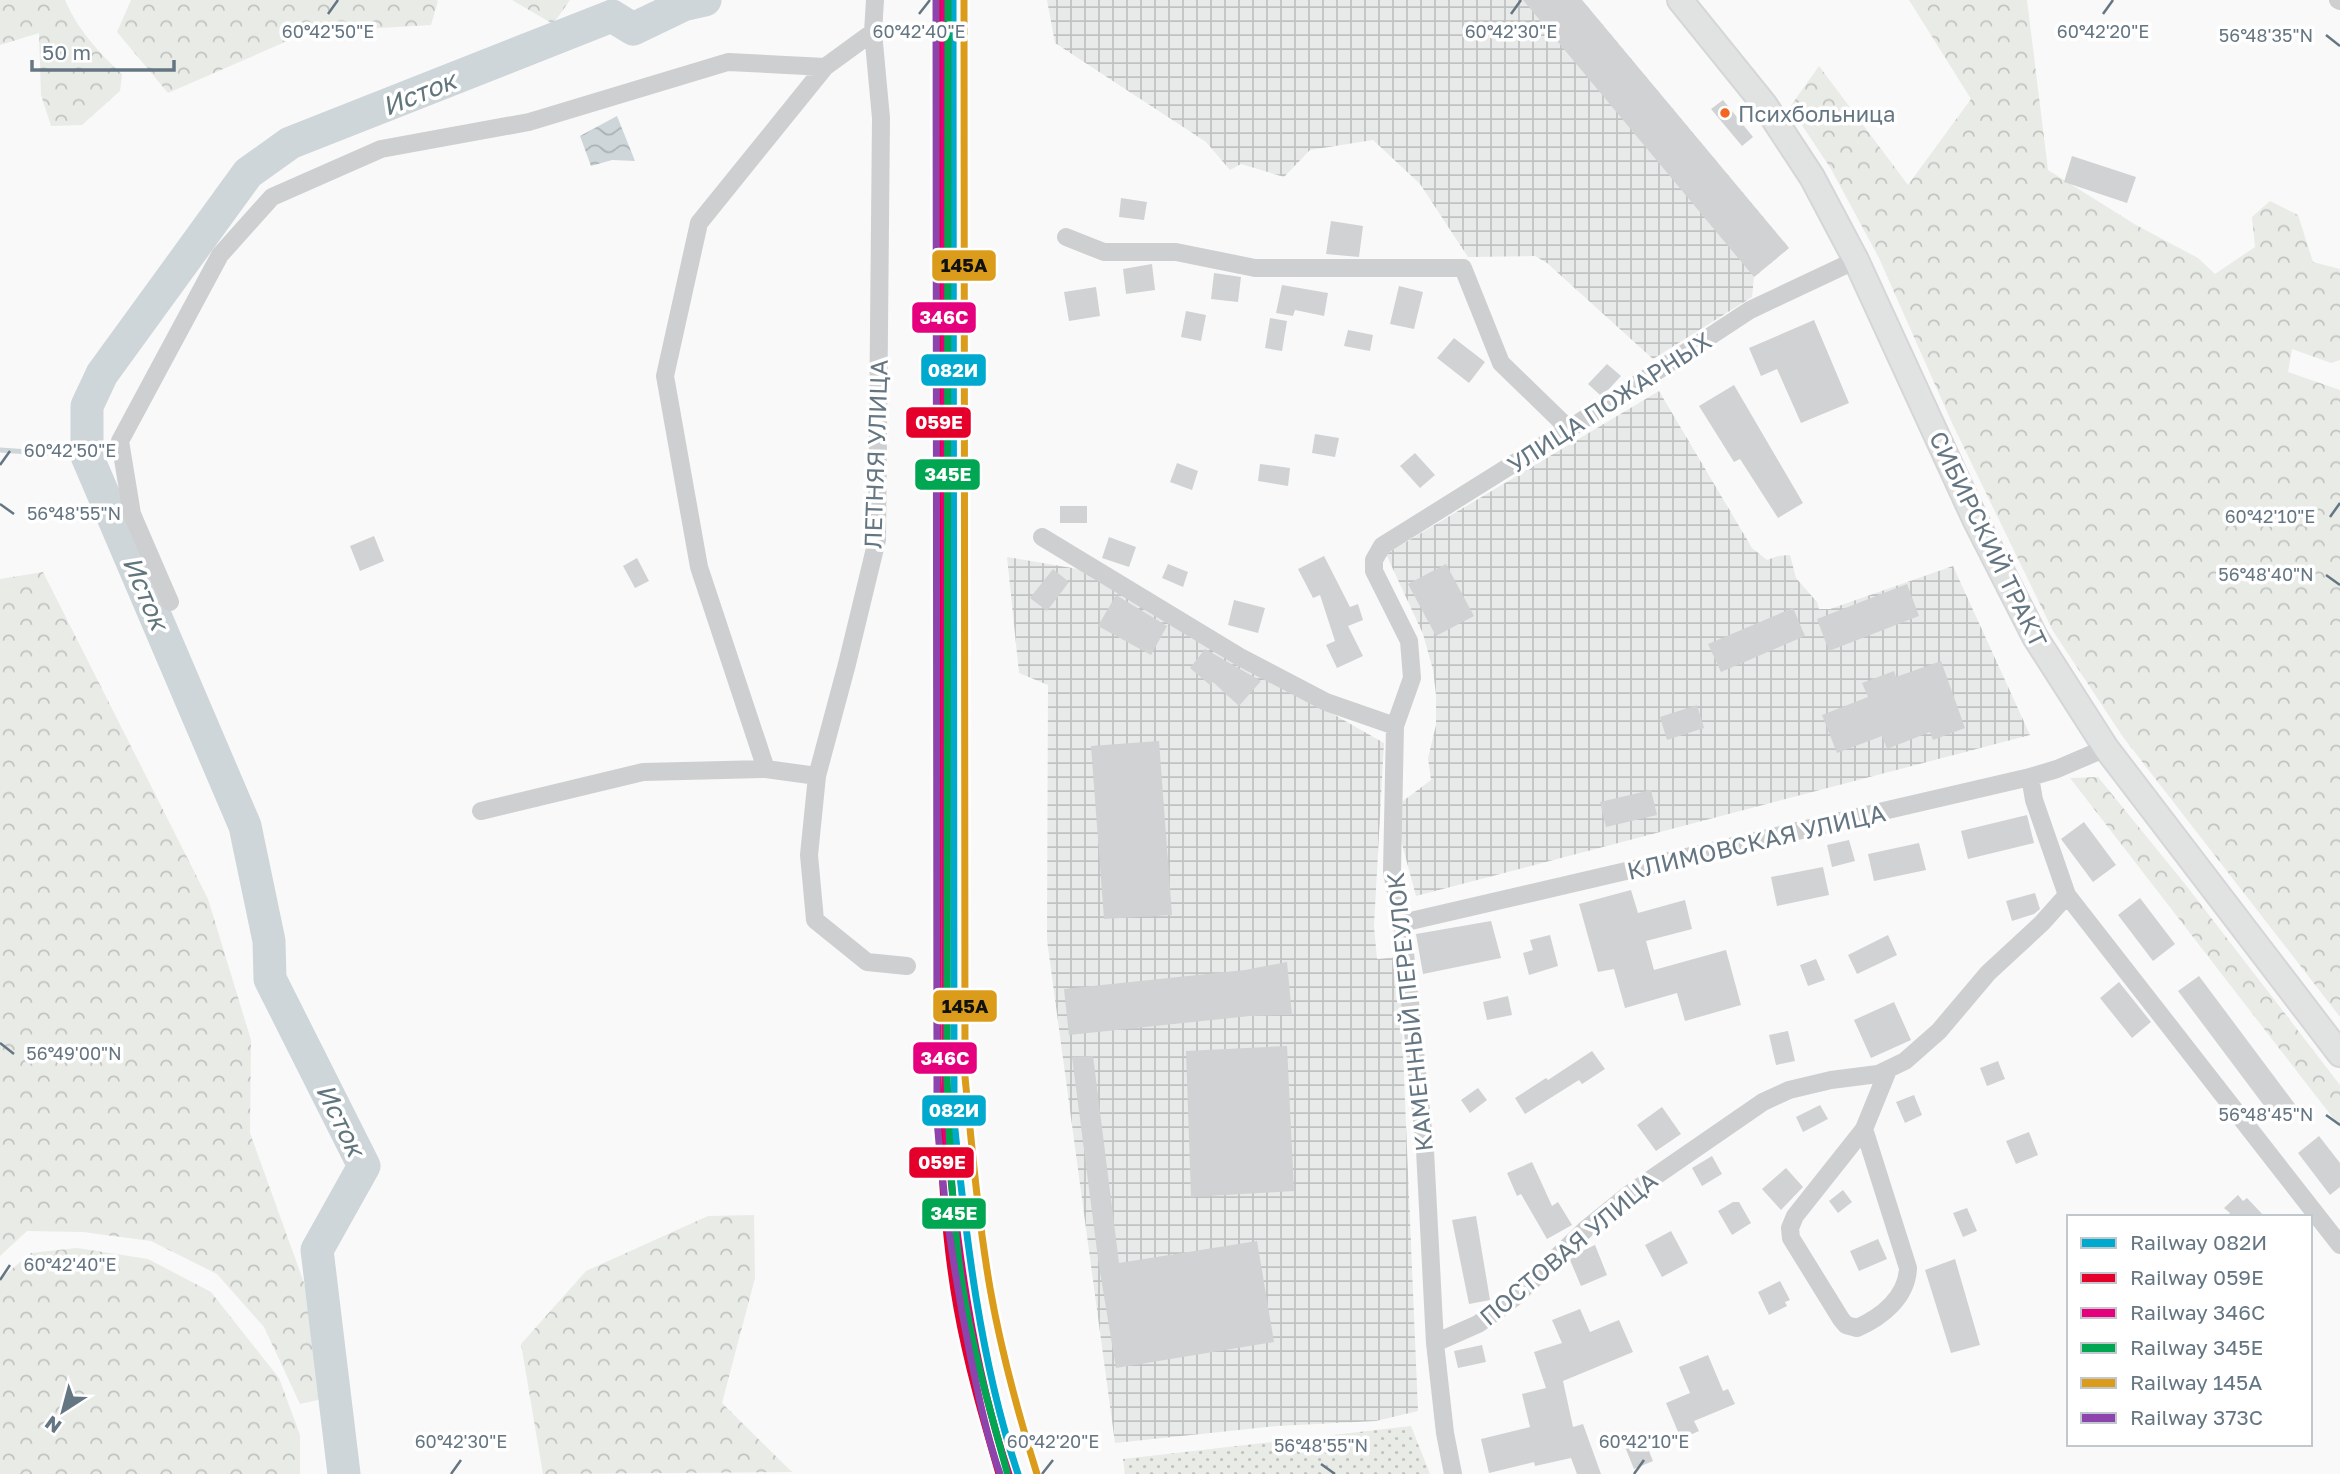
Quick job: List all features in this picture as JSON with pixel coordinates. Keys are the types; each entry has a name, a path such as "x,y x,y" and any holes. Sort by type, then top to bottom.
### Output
{"main road":[{"name":"СИБИРСКИЙ ТРАКТ","path":"1680,0 1764,104 1812,177 1856,260 1975,519 2035,637 2106,748 2340,1054"}],"street":[{"name":"ЛЕТНЯЯ УЛИЦА","path":"875,0 873,32 881,118 877,540 817,776 809,855 814,920 867,962 907,966"},
{"path":"765,769 699,567 665,376 699,223 825,67 873,32"},
{"path":"170,602 132,514 120,442 220,255 272,197 381,149 529,122 729,62 825,67"},
{"path":"1066,237 1104,252 1176,252 1255,268 1463,268 1501,363 1569,429"},
{"name":"УЛИЦА ПОЖАРНЫХ","path":"1374,560 1382,546 1569,429 1750,310 1856,260"},
{"path":"1042,537 1240,657 1326,702 1395,726"},
{"name":"КАМЕННЫЙ ПЕРЕУЛОК","path":"1374,560 1374,571 1409,641 1412,678 1395,726 1392,873 1402,923 1425,1150 1435,1343 1452,1474"},
{"name":"КЛИМОВСКАЯ УЛИЦА","path":"1402,923 2030,777 2057,769 2106,748"},
{"path":"481,811 643,772 765,769 817,776"},
{"path":"2030,777 2034,800 2067,895 2340,1245"},
{"name":"ПОСТОВАЯ УЛИЦА","path":"1435,1343 1478,1324 1491,1315 1515,1297 1586,1229 1628,1195 1763,1102 1789,1090 1831,1080 1878,1074 1905,1061 1939,1031 1988,973 2042,923 2067,895"},
{"path":"1864,1129 1908,1268 1906,1284 1899,1298 1857,1328 1846,1325 1841,1320 1791,1238 1790,1228 1795,1216 1864,1129 1888,1070"}],"shaded area":[{"path":"1047,0 1582,0 1789,248 1754,277 1752,297 1653,359 1547,263 1535,256 1468,257 1420,184 1373,140 1310,150 1284,177 1241,164 1230,170 1206,142 1055,43"},
{"path":"1659,391 1752,548 1767,560 1790,555 1796,578 1817,602 1819,609 1830,609 1953,566 2030,735 1416,896 1398,829 1403,801 1431,780 1428,758 1436,725 1436,695 1433,670 1423,634 1386,554"},
{"path":"1007,557 1078,569 1384,743 1374,926 1377,959 1399,957 1418,1411 1376,1421 1277,1426 1115,1443 1047,940 1048,685 1019,673"}],"green space":[{"path":"0,0 65,0 89,40 122,74 120,91 82,125 51,126 41,95 39,33 0,45"},
{"path":"131,0 438,1 431,25 308,32 168,93 117,32"},
{"path":"512,0 570,0 553,24"},
{"path":"1909,0 2027,0 2048,170 2136,225 2198,258 2215,274 2255,247 2252,217 2270,201 2298,215 2313,262 2340,269 2340,360 2331,363 2292,349 2288,372 2340,390 2340,1017 2123,737 2053,631 1952,423 1879,258 1831,169 1790,107 1819,66 1908,185 1971,99"},
{"path":"43,572 208,899 251,1040 250,1133 344,1394 300,1404 264,1327 217,1274 151,1241 83,1232 27,1231 0,1256 0,579"},
{"path":"2098,777 2185,884 2340,1085 2340,1127 2070,778"},
{"path":"754,1215 755,1278 722,1403 792,1472 543,1474 521,1344 586,1271 708,1216"},
{"path":"77,1248 148,1259 211,1292 279,1378 300,1435 300,1474 0,1474 0,1279 31,1253"},
{"path":"1411,1426 1430,1474 1125,1474 1123,1459"}],"water":[{"path":"617,116 635,161 612,160 591,166 580,136"}],"building":[{"path":"1523,0 1582,0 1789,248 1754,277"},
{"path":"1723,100 1753,137 1742,146 1711,109"},
{"path":"2072,156 2136,177 2127,203 2064,182"},
{"path":"1121,198 1147,202 1144,220 1119,217"},
{"path":"1331,221 1363,226 1359,257 1326,254"},
{"path":"1152,264 1155,290 1126,294 1123,269"},
{"path":"1214,273 1241,277 1238,302 1211,299"},
{"path":"1282,285 1328,293 1324,316 1295,310 1293,316 1276,313"},
{"path":"1399,286 1423,292 1414,329 1390,324"},
{"path":"1096,287 1100,316 1069,321 1064,292"},
{"path":"1186,311 1206,315 1201,341 1181,337"},
{"path":"1270,318 1287,321 1282,351 1265,348"},
{"path":"1814,320 1849,403 1801,423 1777,369 1761,376 1749,348"},
{"path":"1348,330 1373,335 1370,351 1344,346"},
{"path":"1454,338 1485,362 1469,383 1437,358"},
{"path":"1607,364 1621,376 1600,395 1588,384"},
{"path":"1734,385 1803,503 1778,518 1740,459 1734,462 1699,406"},
{"path":"1315,434 1339,438 1335,457 1312,453"},
{"path":"1415,453 1435,475 1420,488 1400,466"},
{"path":"1177,463 1198,471 1192,490 1170,482"},
{"path":"1260,464 1290,468 1288,486 1258,481"},
{"path":"1060,506 1087,506 1087,523 1060,523"},
{"path":"374,536 384,561 360,571 350,546"},
{"path":"1109,537 1136,547 1129,567 1102,558"},
{"path":"1324,556 1350,607 1358,604 1363,620 1348,626 1363,656 1337,668 1326,645 1335,641 1320,595 1313,598 1298,569"},
{"path":"637,558 649,581 635,588 623,566"},
{"path":"1168,564 1188,572 1183,587 1162,578"},
{"path":"1446,564 1474,616 1436,636 1408,584"},
{"path":"1053,569 1069,582 1047,611 1030,598"},
{"path":"1907,584 1919,616 1829,651 1817,619"},
{"path":"1116,595 1167,626 1151,655 1098,626"},
{"path":"1234,600 1265,608 1258,633 1228,625"},
{"path":"1793,608 1805,636 1721,672 1708,644"},
{"path":"1205,649 1261,681 1239,706 1213,682 1210,685 1190,668"},
{"path":"1941,661 1965,728 1933,740 1930,732 1887,749 1882,736 1837,753 1822,715 1868,697 1862,683 1894,671 1896,677"},
{"path":"1697,705 1704,728 1667,740 1660,717"},
{"path":"1159,741 1172,915 1104,919 1091,746"},
{"path":"1651,790 1657,815 1606,827 1600,802"},
{"path":"2027,815 2034,843 1968,859 1961,831"},
{"path":"2084,822 2116,865 2093,882 2061,839"},
{"path":"1849,840 1855,861 1832,867 1827,845"},
{"path":"1919,843 1926,870 1874,881 1868,854"},
{"path":"1823,867 1829,895 1777,906 1771,877"},
{"path":"1631,890 1638,913 1685,900 1692,929 1646,941 1654,970 1726,950 1741,1005 1685,1021 1677,993 1625,1008 1614,969 1598,972 1579,904"},
{"path":"2035,893 2040,909 2034,914 2012,921 2006,901"},
{"path":"2140,898 2175,944 2153,961 2118,915"},
{"path":"1491,921 1501,958 1423,974 1416,934"},
{"path":"1550,935 1558,966 1529,975 1523,953 1533,950 1530,940"},
{"path":"1888,935 1897,955 1857,974 1848,955"},
{"path":"1816,959 1825,980 1808,986 1800,965"},
{"path":"1287,962 1292,1015 1250,1016 1069,1035 1064,989 1245,970"},
{"path":"2199,976 2297,1107 2277,1123 2178,991"},
{"path":"2119,982 2151,1022 2132,1038 2100,998"},
{"path":"1508,996 1512,1015 1487,1020 1483,1002"},
{"path":"1894,1002 1911,1040 1871,1058 1854,1020"},
{"path":"1788,1031 1795,1061 1776,1065 1769,1035"},
{"path":"1287,1046 1294,1191 1191,1197 1186,1051"},
{"path":"1592,1051 1605,1069 1582,1084 1579,1080 1525,1114 1515,1098"},
{"path":"1093,1056 1119,1263 1257,1241 1274,1342 1116,1368 1099,1266 1072,1057"},
{"path":"1998,1061 2005,1079 1987,1086 1980,1068"},
{"path":"1478,1088 1487,1100 1470,1113 1461,1100"},
{"path":"1914,1095 1922,1115 1905,1123 1896,1102"},
{"path":"1820,1105 1828,1119 1803,1132 1796,1117"},
{"path":"1662,1107 1681,1134 1656,1151 1637,1125"},
{"path":"2029,1132 2038,1155 2016,1164 2006,1141"},
{"path":"2319,1136 2340,1163 2340,1187 2330,1195 2298,1153"},
{"path":"1712,1156 1722,1174 1702,1186 1692,1168"},
{"path":"1532,1162 1552,1206 1558,1202 1572,1225 1547,1239 1521,1194 1517,1196 1507,1173"},
{"path":"1786,1168 1803,1187 1781,1210 1762,1189"},
{"path":"1843,1190 1852,1202 1838,1213 1829,1201"},
{"path":"2238,1195 2243,1201 2247,1198 2263,1215 2228,1215 2230,1213 2224,1208"},
{"path":"1733,1202 1739,1202 1751,1223 1732,1235 1718,1211"},
{"path":"1967,1208 1977,1231 1963,1237 1953,1213"},
{"path":"1476,1216 1490,1300 1469,1304 1452,1220"},
{"path":"1671,1231 1688,1263 1662,1277 1645,1245"},
{"path":"1878,1239 1887,1259 1859,1271 1850,1251"},
{"path":"1595,1245 1607,1275 1581,1286 1570,1260"},
{"path":"1955,1259 1980,1345 1951,1353 1925,1270"},
{"path":"1780,1281 1790,1300 1785,1302 1787,1306 1769,1315 1758,1292"},
{"path":"1580,1309 1590,1332 1619,1320 1633,1352 1563,1381 1573,1427 1583,1424 1601,1474 1577,1474 1571,1458 1535,1466 1534,1462 1489,1473 1481,1439 1530,1427 1522,1394 1546,1388 1534,1352 1562,1343 1552,1320"},
{"path":"1482,1345 1486,1362 1458,1368 1454,1351"},
{"path":"1708,1355 1723,1391 1728,1389 1735,1404 1694,1421 1699,1431 1681,1439 1666,1403 1690,1393 1679,1367"},
{"path":"1642,1434 1653,1461 1634,1469 1623,1442"}],"waterway":[{"name":"Исток","path":"344,1474 317,1250 364,1166 270,979 269,941 245,826 87,456 87,406 102,374 248,173 290,143 612,16 633,29 683,5 705,0"},
{"path":"0,450 87,456"}],"rail line":[{"name":"373C","path":"936,0 937,1120 946,1210 960,1300 980,1403 1000,1474"},
{"name":"059Е","path":"939,0 940,1136 946,1222 957,1308 970,1371 999,1474"},
{"name":"346С","path":"944,0 945,1120 960,1254 975,1344 1009,1474"},
{"name":"345Е","path":"948,0 948,1107 952,1192 961,1278 975,1348 1007,1472"},
{"name":"082И","path":"953,0 954,1120 976,1299 994,1388 1018,1474"},
{"name":"145А","path":"964,0 965,1077 990,1288 1010,1382 1037,1474"}],"place":[{"name":"Психбольница","path":"1725,113"}]}
